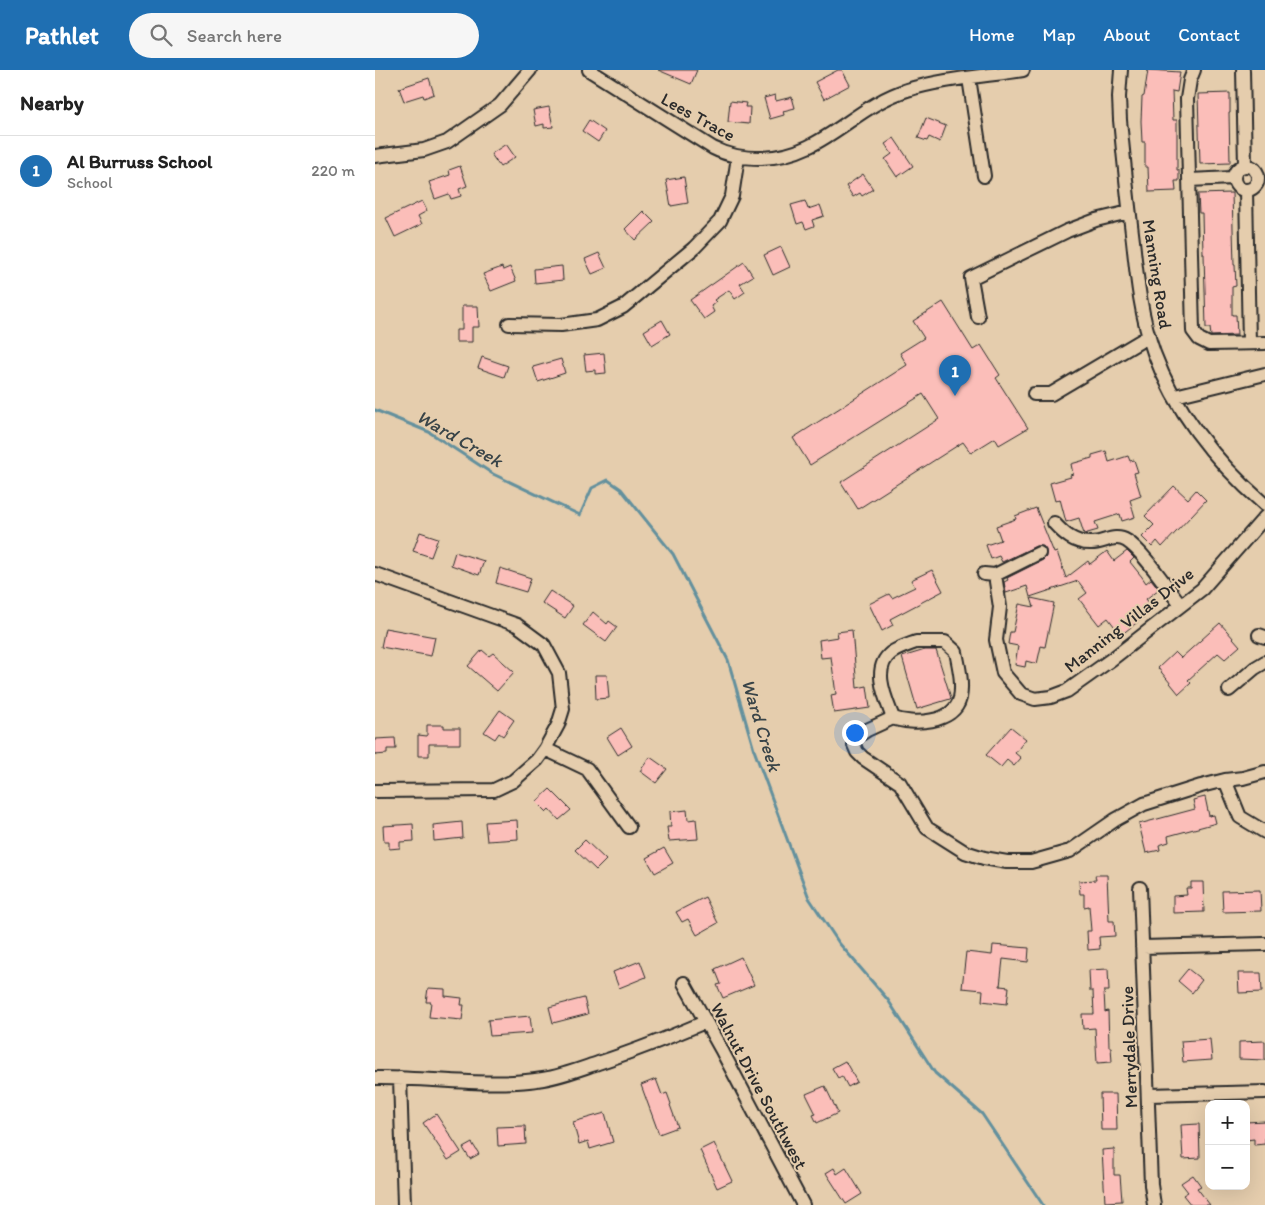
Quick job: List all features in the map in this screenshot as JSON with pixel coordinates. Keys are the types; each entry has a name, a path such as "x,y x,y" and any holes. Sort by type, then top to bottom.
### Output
{"street":[{"path":"375,156 424,150 447,142 501,105 530,70"},
{"name":"Lees Trace","path":"589,70 699,140 725,154 738,157 773,158 787,156 815,144 875,104 891,96 924,86 1023,70"},
{"name":"Manning Road","path":"1121,70 1120,120 1129,212 1140,301 1149,336 1159,365 1189,421 1218,460 1265,505"},
{"path":"1194,70 1189,84 1187,99 1193,330 1199,339 1209,344 1265,343"},
{"path":"1243,70 1245,166"},
{"path":"969,78 984,176"},
{"path":"509,324 561,325 597,320 623,307 694,248 720,221 732,196 738,157"},
{"path":"1245,166 1256,171 1261,178 1253,188 1246,190 1239,189 1233,178 1238,168 1245,166"},
{"path":"1189,180 1233,178"},
{"path":"1246,190 1249,343"},
{"path":"978,317 971,278 1067,231 1096,220 1129,212"},
{"path":"1034,394 1051,394 1149,336"},
{"path":"1175,396 1265,374"},
{"name":"Manning Villas Drive","path":"1039,553 990,574 1000,607 996,640 1003,674 1021,694 1035,699 1051,697 1067,691 1112,660 1202,589 1265,517"},
{"path":"1054,523 1063,534 1076,541 1091,543 1117,537 1126,540 1142,556 1181,605"},
{"path":"375,574 517,625 544,645 559,673 563,708 558,725 545,750 537,760 513,781 494,790 375,791"},
{"path":"893,718 881,683 881,673 886,659 899,648 916,642 945,642 956,652 961,683 958,705 948,714 937,720 912,723 893,718 855,738 854,745 857,752 863,758 900,783 927,828 965,852 1007,862 1031,862 1070,851 1115,820 1144,804 1225,780 1243,778 1265,772"},
{"path":"1229,690 1265,662"},
{"path":"545,750 587,769 629,828"},
{"path":"1225,780 1240,817 1265,832"},
{"name":"Merrydale Drive","path":"1140,888 1151,1185 1154,1205"},
{"path":"1142,947 1265,944"},
{"name":"Walnut Drive Southwest","path":"684,984 721,1049 803,1205"},
{"path":"375,1078 487,1082 542,1079 567,1074 647,1047 705,1022"},
{"path":"400,1078 404,1205"},
{"path":"1149,1094 1265,1092"}],"building":[{"path":"658,70 697,70 691,84"},
{"path":"838,70 842,70 850,85 824,99 815,82"},
{"path":"1148,70 1180,72 1177,92 1172,91 1173,120 1177,120 1177,170 1179,170 1179,181 1175,181 1176,191 1149,192 1148,167 1145,167 1145,142 1142,142 1141,121 1142,97 1144,96"},
{"path":"429,78 434,94 424,98 423,95 404,101 399,88"},
{"path":"1230,93 1230,163 1200,164 1198,94"},
{"path":"775,95 776,101 792,97 795,108 783,111 784,115 770,119 764,98"},
{"path":"730,101 746,103 745,107 750,107 749,124 728,122"},
{"path":"549,107 553,127 544,128 544,124 536,126 533,110"},
{"path":"926,118 946,126 940,142 929,137 927,141 918,138"},
{"path":"589,120 605,131 598,142 582,131"},
{"path":"894,138 913,166 897,177 885,159 892,154 885,144"},
{"path":"506,144 515,157 500,167 491,154"},
{"path":"460,166 467,186 459,189 461,196 451,199 449,194 435,199 429,182 450,175 449,170"},
{"path":"863,174 873,189 862,196 860,193 853,197 846,186"},
{"path":"684,177 688,203 671,206 666,180"},
{"path":"1232,193 1236,286 1232,287 1232,315 1236,315 1237,335 1211,336 1210,328 1206,328 1202,213 1199,213 1198,194"},
{"path":"422,201 427,211 418,216 422,224 395,237 386,218"},
{"path":"805,201 808,209 820,205 824,216 812,220 814,226 806,229 803,222 797,224 791,205"},
{"path":"643,211 654,222 635,240 625,229"},
{"path":"781,247 790,267 773,275 764,255"},
{"path":"599,253 606,268 592,274 585,259"},
{"path":"744,262 753,276 740,284 745,292 735,299 729,290 714,300 716,302 711,306 714,312 704,319 690,300"},
{"path":"562,266 563,280 535,283 534,269"},
{"path":"502,267 503,270 510,267 516,281 491,291 483,274"},
{"path":"943,302 973,350 981,345 1000,375 996,378 1028,428 999,445 995,438 971,453 963,442 858,509 841,482 939,419 923,394 810,465 793,438 907,365 900,353 924,338 913,321"},
{"path":"462,306 478,306 479,327 472,327 472,342 456,342 456,330 462,330"},
{"path":"662,320 670,334 652,345 644,331"},
{"path":"604,353 606,373 595,374 595,370 586,371 584,355"},
{"path":"482,357 508,366 504,377 478,368"},
{"path":"561,359 565,373 538,382 533,367"},
{"path":"1106,451 1109,462 1128,456 1130,461 1134,460 1138,472 1134,473 1141,496 1130,500 1135,517 1122,521 1120,514 1095,522 1098,530 1084,534 1079,518 1066,522 1060,499 1055,501 1050,483 1071,477 1070,475 1073,474 1071,464 1092,458 1092,455"},
{"path":"1174,486 1188,499 1196,490 1206,500 1162,547 1157,541 1152,547 1142,537 1154,525 1145,516"},
{"path":"1036,508 1054,553 1057,552 1066,578 1088,561 1090,564 1107,551 1114,561 1127,551 1134,558 1130,562 1146,583 1151,579 1159,589 1146,599 1154,609 1121,635 1108,618 1099,625 1079,599 1087,593 1078,581 1030,597 1027,586 1006,593 1004,582 1008,580 1007,578 1043,560 1046,557 1046,550 1043,546 1036,546 1002,562 999,556 991,559 986,545 1001,540 996,526 1016,519 1015,516"},
{"path":"420,532 438,538 431,557 413,551"},
{"path":"455,552 484,561 479,575 451,565"},
{"path":"500,568 531,578 526,592 496,583"},
{"path":"932,570 943,591 890,619 893,625 882,631 869,604 889,594 892,598 915,587 911,580"},
{"path":"550,591 573,606 565,618 542,603"},
{"path":"1031,598 1054,603 1045,647 1041,646 1037,664 1026,661 1025,667 1015,665 1018,646 1008,644 1010,632 1013,632 1019,604 1034,607"},
{"path":"593,612 607,624 609,621 617,627 606,642 583,625"},
{"path":"1220,623 1240,646 1225,659 1218,653 1188,680 1191,683 1179,694 1158,668 1175,652 1181,658"},
{"path":"385,628 435,637 431,656 381,647"},
{"path":"852,630 857,688 867,686 870,708 834,713 831,695 836,694 831,657 821,658 819,640 838,637 837,632"},
{"path":"482,650 489,656 493,653 514,672 497,691 468,666"},
{"path":"925,650 936,650 951,698 917,709 902,657"},
{"path":"595,675 607,675 609,698 596,699"},
{"path":"500,710 514,720 503,736 499,733 495,739 484,732"},
{"path":"427,725 444,725 444,728 460,728 460,744 429,744 429,756 418,756 418,735 427,736"},
{"path":"1011,727 1026,739 1015,753 1021,758 1014,766 1007,760 1001,767 986,755"},
{"path":"621,728 632,746 618,755 607,737"},
{"path":"395,738 396,749 387,749 387,754 375,755 375,739"},
{"path":"650,757 667,769 656,783 640,771"},
{"path":"550,789 571,810 559,820 549,809 546,812 536,802"},
{"path":"1205,797 1209,816 1214,815 1216,823 1168,836 1169,842 1159,845 1160,850 1146,853 1139,824 1195,809 1193,800"},
{"path":"687,810 688,820 696,819 698,839 669,841 667,827 671,827 670,812"},
{"path":"517,820 518,839 487,841 485,822"},
{"path":"462,822 463,838 434,841 433,825"},
{"path":"413,824 414,841 400,842 400,848 389,849 389,842 384,842 383,826"},
{"path":"585,840 606,860 596,870 575,850"},
{"path":"664,848 673,863 655,873 646,858"},
{"path":"1095,875 1107,875 1109,921 1114,921 1115,936 1099,937 1100,949 1088,950 1087,931 1091,931 1089,906 1084,907 1084,894 1080,894 1079,881 1096,880"},
{"path":"1191,882 1203,882 1204,912 1173,913 1173,896 1187,895 1186,888 1191,888"},
{"path":"1260,890 1261,911 1223,912 1222,891"},
{"path":"705,897 718,923 697,935 688,919 682,922 676,912"},
{"path":"993,945 1029,948 1028,962 1003,959 1000,986 1009,987 1007,1004 982,1001 983,990 962,988 966,952 992,955"},
{"path":"741,957 754,985 723,998 717,985 721,984 715,969"},
{"path":"640,961 646,977 619,988 613,972"},
{"path":"1108,969 1109,991 1104,991 1105,1012 1108,1011 1109,1047 1111,1047 1112,1062 1097,1063 1095,1028 1083,1029 1082,1014 1094,1014 1093,991 1090,991 1089,970"},
{"path":"1188,969 1202,980 1192,993 1178,981"},
{"path":"1238,973 1261,973 1262,992 1239,993"},
{"path":"428,988 445,989 445,996 462,998 461,1005 464,1005 462,1020 429,1017 431,1002 426,1002"},
{"path":"584,998 588,1014 553,1023 549,1007"},
{"path":"530,1016 532,1033 490,1036 488,1020"},
{"path":"1210,1039 1212,1060 1183,1062 1181,1041"},
{"path":"1265,1041 1265,1060 1239,1059 1239,1042"},
{"path":"845,1061 857,1082 848,1087 842,1076 838,1078 832,1068"},
{"path":"656,1079 662,1095 667,1093 678,1127 659,1134 641,1085"},
{"path":"825,1086 838,1113 817,1123 813,1115 816,1114 806,1094"},
{"path":"1100,1094 1116,1094 1117,1130 1101,1130"},
{"path":"605,1113 613,1142 590,1149 588,1141 579,1144 573,1122"},
{"path":"436,1114 461,1152 448,1160 423,1123"},
{"path":"1265,1121 1265,1144 1254,1145 1254,1139 1250,1140 1250,1122"},
{"path":"1199,1124 1200,1158 1183,1159 1181,1125"},
{"path":"525,1126 526,1144 498,1146 497,1127"},
{"path":"472,1143 479,1154 470,1159 463,1148"},
{"path":"714,1143 732,1181 717,1188 700,1150"},
{"path":"1114,1149 1114,1175 1120,1175 1122,1201 1105,1202 1102,1150"},
{"path":"834,1168 837,1174 846,1168 862,1194 846,1204 826,1173"},
{"path":"1193,1175 1201,1186 1197,1188 1210,1205 1191,1205 1183,1195 1188,1192 1181,1183"}],"waterway":[{"name":"Ward Creek","path":"375,410 429,432 493,474 580,515 592,488 608,480 621,489 673,554 728,660 754,750 809,898 839,943 888,1000 935,1073 982,1114 1043,1205"}],"place":[{"name":"Al Burruss School","path":"955,396"}]}
